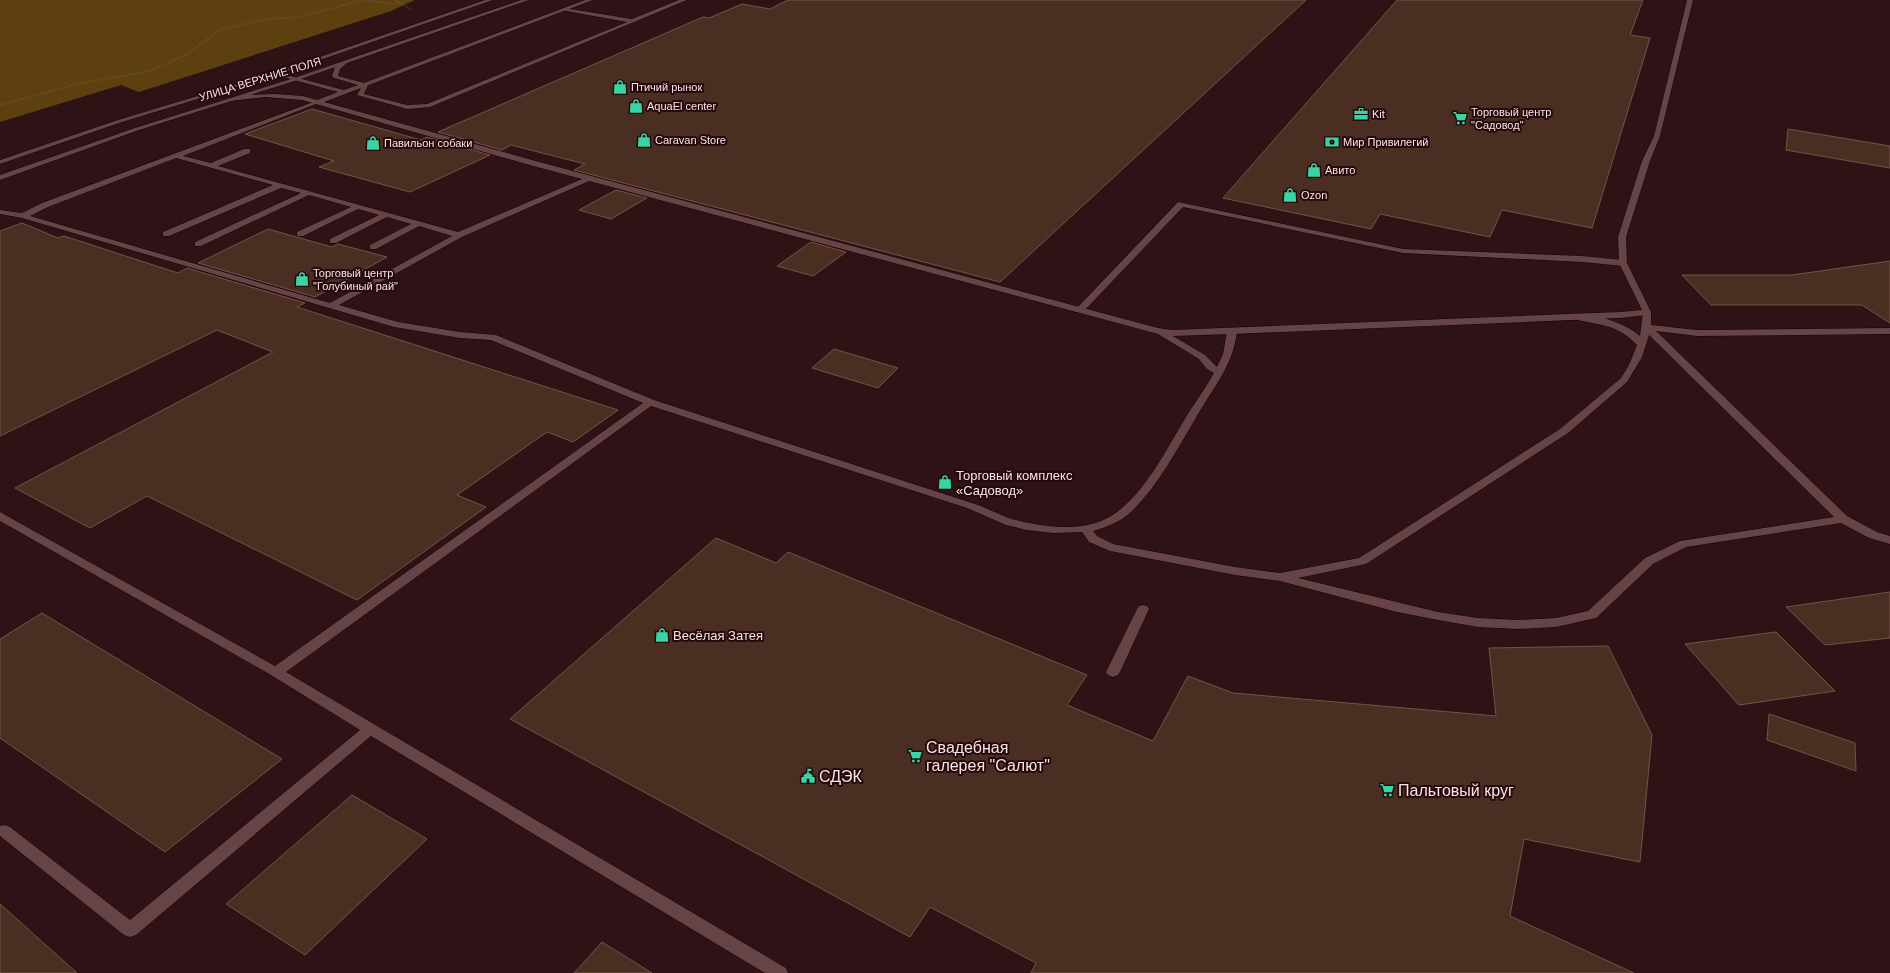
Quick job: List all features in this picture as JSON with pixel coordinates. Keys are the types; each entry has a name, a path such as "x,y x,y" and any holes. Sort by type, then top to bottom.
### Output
{"street":[{"name":"УЛИЦА ВЕРХНИЕ ПОЛЯ","path":"0,162 120,121 275,74 490,0"},
{"name":"УЛИЦА ВЕРХНИЕ ПОЛЯ","path":"0,178 137,129 296,79 526,0"},
{"path":"23,216 45,205 590,0"},
{"path":"365,85 360,95 407,107 428,106 684,0"},
{"path":"1280,577 1362,561 1378,553 1564,431 1624,380 1631,372 1647,327 1647,312 1623,264 1622,237 1646,161 1657,136 1690,0"},
{"path":"566,9 632,21"},
{"path":"344,63 338,68 334,76 365,85"},
{"path":"275,74 345,92"},
{"path":"230,99 274,94 303,98 1158,331 1172,333 1232,332 1576,317 1647,312"},
{"path":"211,166 247,151"},
{"path":"176,156 459,235"},
{"path":"331,306 459,235 592,178"},
{"path":"166,234 280,185"},
{"path":"198,244 308,193"},
{"path":"1080,310 1181,204 1403,251 1582,259 1623,264"},
{"path":"300,234 357,207"},
{"path":"0,212 23,216 397,325 460,335 493,337 650,402 971,506 1016,524 1059,529 1085,528 1105,524 1116,518 1137,499 1167,456 1219,372 1230,348 1232,332"},
{"path":"333,240 385,215"},
{"path":"373,247 418,224"},
{"path":"1576,317 1621,326 1634,334 1642,344"},
{"path":"1647,327 1697,333 1890,331"},
{"path":"1647,327 1843,519 1873,535 1890,540"},
{"path":"1158,331 1202,358 1210,367 1219,372"},
{"path":"276,672 650,402"},
{"path":"0,516 276,672 780,973"},
{"path":"1085,528 1093,539 1110,547 1235,571 1280,577 1426,614 1462,620 1510,624 1546,623 1592,616 1649,561 1667,550 1684,544 1843,519"},
{"path":"1113,672 1143,609"},
{"path":"5,831 130,930 370,729"}],"path":[{"path":"0,105 76,84 150,71 187,54 221,29 269,19 299,17 363,0 390,4 403,3 410,0"},
{"path":"395,0 403,3 414,11"}],"shaded area":[{"path":"0,0 415,0 391,11 139,92 121,85 0,122"}],"building":[{"path":"788,0 1306,0 1000,282 574,170 585,164 511,145 502,150 438,132 703,17 709,18 742,4 770,9"},
{"name":"Торговый центр \"Садовод\"","path":"1397,0 1643,0 1630,35 1650,38 1592,228 1502,210 1490,237 1380,214 1371,229 1223,198"},
{"name":"Павильон собаки","path":"312,109 421,140 427,137 490,155 410,192 319,167 334,161 245,134"},
{"path":"1788,129 1890,146 1890,168 1786,150"},
{"path":"616,190 647,198 611,219 579,210"},
{"path":"22,223 58,238 64,236 178,273 187,268 305,303 297,307 618,410 573,442 547,432 457,495 486,507 357,600 147,496 90,528 15,488 273,352 217,330 0,436 0,231"},
{"name":"Торговый центр \"Голубиный рай\"","path":"268,229 332,247 338,244 387,257 315,297 198,263"},
{"path":"811,242 846,252 813,276 777,266"},
{"path":"1890,261 1890,323 1862,305 1711,305 1682,275 1792,275"},
{"path":"834,349 898,368 878,388 812,368"},
{"path":"716,538 776,563 788,552 1087,675 1067,705 1153,741 1188,676 1233,693 1496,716 1489,648 1608,646 1652,735 1640,862 1524,839 1510,916 1634,973 1031,973 1036,963 930,907 910,937 510,719"},
{"path":"1890,592 1890,638 1825,645 1786,607"},
{"path":"42,613 282,759 165,852 0,738 0,639"},
{"path":"1776,632 1835,691 1739,705 1685,644"},
{"path":"1769,714 1855,743 1856,771 1767,740"},
{"path":"352,795 427,839 305,955 226,904"},
{"path":"0,904 77,973 0,973"},
{"path":"602,942 652,973 574,973"}],"place":[{"name":"Птичий рынок","path":"620,87"},
{"name":"AquaEl center","path":"636,106"},
{"name":"Kit","path":"1361,114"},
{"name":"Торговый центр \"Садовод\"","path":"1460,118"},
{"name":"Caravan Store","path":"644,140"},
{"name":"Мир Привилегий","path":"1332,142"},
{"name":"Павильон собаки","path":"373,143"},
{"name":"Авито","path":"1314,170"},
{"name":"Ozon","path":"1290,195"},
{"name":"Торговый центр \"Голубиный рай\"","path":"302,279"},
{"name":"Торговый комплекс «Садовод»","path":"945,482"},
{"name":"Весёлая Затея","path":"662,635"},
{"name":"Свадебная галерея \"Салют\"","path":"915,756"},
{"name":"СДЭК","path":"808,776"},
{"name":"Пальтовый круг","path":"1387,790"}]}
